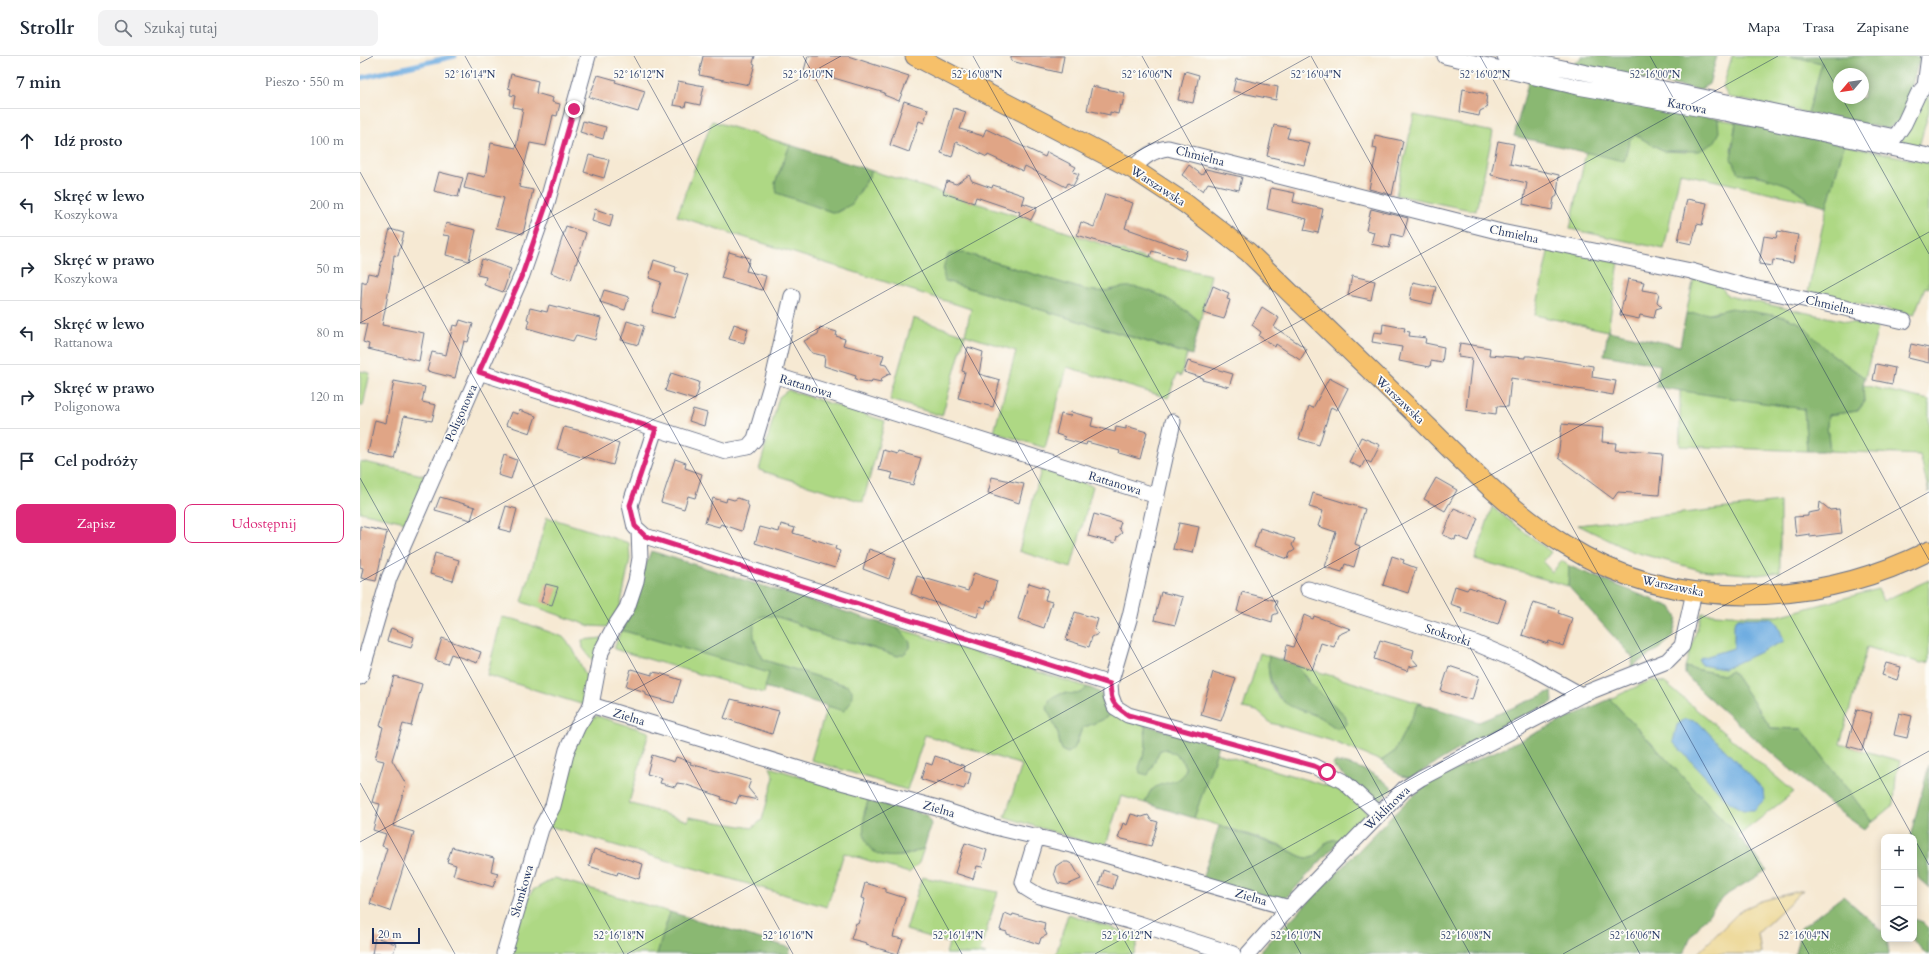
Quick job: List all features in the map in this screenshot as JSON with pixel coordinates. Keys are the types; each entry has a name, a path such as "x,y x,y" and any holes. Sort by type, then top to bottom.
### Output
{"main road":[{"name":"Warszawska","path":"914,56 1133,169 1186,204 1248,252 1469,467 1542,530 1566,546 1611,570 1663,586 1694,592 1748,596 1781,594 1805,590 1874,573 1929,552"}],"street":[{"name":"Poligonowa","path":"360,677 389,578 522,275 549,196 588,56"},
{"name":"Karowa","path":"1445,56 1578,87 1891,142 1929,156"},
{"path":"1505,56 1891,142 1904,124 1912,104 1927,86 1929,56"},
{"name":"Chmielna","path":"1133,169 1143,158 1157,149 1168,148 1501,232 1691,271 1744,286 1904,321"},
{"path":"774,376 792,296"},
{"name":"Rattanowa","path":"479,372 726,451 748,447 755,439 774,376 1157,496"},
{"path":"1173,422 1130,616 1110,684 1111,696 1115,707 1128,715 1314,766 1343,781 1379,814"},
{"path":"656,429 630,505 635,526 645,536 1110,684"},
{"path":"591,705 601,652 612,631 627,608 636,581 640,558 639,531"},
{"name":"Stokrotki","path":"1308,590 1475,643 1527,665 1581,695"},
{"name":"Wiklinowa","path":"1248,954 1289,908 1379,814 1400,793 1421,778 1581,695 1667,661 1682,646 1694,592"},
{"name":"Słomkowa","path":"504,954 541,829 553,806 567,750 578,726 591,705"},
{"name":"Zielna","path":"591,705 845,783 941,809 995,827 1037,836 1289,908"},
{"path":"1037,836 1023,882 1031,892 1039,896 1140,924 1233,954"}],"green space":[{"path":"1581,56 1717,56 1709,84 1699,90 1572,64 1580,59"},
{"path":"1732,56 1790,56 1822,63 1808,113 1728,97 1723,87"},
{"path":"1790,56 1920,57 1902,119 1888,129 1808,113 1822,63"},
{"path":"1529,79 1718,119 1719,134 1714,143 1699,151 1664,151 1635,135 1630,139 1624,161 1514,136"},
{"path":"1929,95 1929,111 1918,150 1907,147 1901,140 1924,97"},
{"path":"1414,115 1493,132 1476,211 1396,195"},
{"path":"1718,119 1736,122 1731,150 1744,175 1770,178 1779,181 1795,189 1808,201 1680,173 1664,249 1570,229 1586,152 1624,160 1630,138 1635,135 1664,151 1686,152"},
{"path":"712,121 790,145 776,183 777,193 835,213 847,206 857,196 872,171 1031,220 1161,264 1211,275 1200,322 1189,312 1112,289 1104,292 1085,290 965,253 946,281 1187,354 1181,376 1177,374 1168,398 1067,367 1045,448 994,432 1016,351 965,335 971,309 677,216"},
{"path":"1736,122 1844,145 1827,206 1808,201 1801,193 1788,185 1758,175 1744,175 1739,173 1731,159"},
{"path":"790,145 872,171 852,204 835,213 777,193 775,183"},
{"path":"1844,145 1929,163 1929,288 1925,287 1914,315 1808,292 1827,206"},
{"path":"1549,247 1619,262 1608,331 1535,315"},
{"path":"965,253 1085,290 1101,291 1122,287 1135,287 1155,293 1175,303 1200,322 1192,355 945,281 943,270 945,261 949,254"},
{"path":"1694,278 1718,283 1728,296 1878,328 1865,378 1829,352 1800,323 1784,317 1765,314 1718,311 1702,315 1686,314"},
{"path":"1731,308 1784,317 1800,323 1829,352 1865,378 1863,385 1864,403 1857,411 1828,415 1827,426 1830,451 1807,451 1804,409 1656,387 1660,365 1604,355 1608,331 1680,346 1686,314 1713,313"},
{"path":"913,318 965,335 942,416 890,400"},
{"path":"360,371 370,373 363,406 360,406"},
{"path":"1863,385 1929,400 1929,493 1920,455 1830,451 1827,426 1828,415 1858,411 1864,403"},
{"path":"788,390 885,421 863,502 759,470 779,397"},
{"path":"1680,390 1804,409 1807,451 1680,446"},
{"path":"360,461 427,476 405,522 360,512"},
{"path":"1041,470 1093,486 1071,568 1019,551"},
{"path":"1780,502 1780,572 1758,575 1700,570 1631,551 1578,525"},
{"path":"1492,507 1551,552 1543,562 1552,572 1562,561 1569,566 1568,586 1475,559"},
{"path":"547,517 629,543 630,559 620,608 609,627 590,626 522,602"},
{"path":"651,551 897,628 910,642 910,648 904,654 898,656 857,643 830,638 788,620 766,616 758,619 754,626 756,644 764,660 848,686 852,690 852,696 850,704 844,711 765,687 769,673 621,630"},
{"path":"1569,566 1671,607 1677,618 1672,638 1660,648 1631,667 1633,658 1568,586"},
{"path":"1929,580 1929,662 1921,663 1867,647 1840,744 1900,761 1896,776 1894,804 1872,822 1802,729 1771,728 1732,671 1724,675 1685,667 1702,613 1778,616 1878,589 1883,601"},
{"path":"770,615 788,620 829,638 855,643 898,656 910,648 910,642 897,628 1087,687 1084,691 1078,694 1063,693 1050,699 1047,708 1058,733 1060,745 1063,751 1068,753 1077,743 1082,728 1102,720 1113,712 1145,725 1146,748 1139,768 1151,768 1160,750 1166,749 1181,758 1186,769 1176,780 1167,785 1151,790 1145,803 1121,796 1105,848 1005,817 1022,765 925,735 907,790 811,760 827,706 844,710 848,686 764,660 754,638 753,626 760,617"},
{"path":"502,617 517,620 563,637 573,649 587,678 584,705 487,675"},
{"path":"621,630 770,673 764,693 614,649"},
{"path":"602,638 593,661 583,648 582,640"},
{"path":"1260,653 1269,656 1269,678 1275,693 1281,700 1318,716 1336,728 1338,708 1320,694 1297,665 1419,703 1394,752 1381,761 1329,740 1271,723 1257,711 1243,708"},
{"path":"1269,656 1297,665 1309,683 1345,715 1347,723 1343,727 1336,728 1318,716 1285,703 1273,686 1269,675"},
{"path":"1685,667 1724,675 1732,671 1771,728 1802,729 1872,822 1864,829 1837,810 1703,693 1685,674"},
{"path":"1651,680 1665,683 1794,792 1738,836 1610,699"},
{"path":"1087,687 1101,693 1113,712 1102,720 1082,728 1074,749 1068,753 1063,751 1060,745 1058,733 1047,708 1050,699 1056,695 1063,693 1078,694 1084,691"},
{"path":"1552,691 1553,702 1454,752 1411,778 1401,776 1381,761 1394,752 1419,703 1479,722"},
{"path":"1610,699 1738,836 1767,870 1723,897 1691,936 1683,954 1259,954 1407,801 1431,781"},
{"path":"597,716 649,732 629,803 688,821 689,817 752,828 762,820 774,777 770,767 869,798 864,813 875,852 889,856 905,856 924,848 919,863 909,873 844,853 827,907 549,826 578,735 587,721"},
{"path":"1145,725 1219,745 1194,818 1145,803 1149,793 1153,789 1162,784 1175,781 1183,775 1186,769 1181,758 1166,749 1160,750 1148,775 1140,773 1139,768 1146,748"},
{"path":"1216,753 1331,787 1351,795 1368,812 1340,840 1329,841 1316,855 1308,858 1229,828 1194,818"},
{"path":"1335,762 1351,765 1367,771 1382,780 1393,790 1387,793 1377,805 1334,767 1333,764"},
{"path":"1929,765 1929,888 1917,877 1917,834 1911,834"},
{"path":"869,798 927,815 931,824 924,848 907,854 893,856 881,855 872,850 866,842 864,830 865,815"},
{"path":"1219,826 1276,845 1307,858 1312,858 1329,841 1340,840 1289,895 1282,900 1202,879"},
{"path":"922,877 998,892 980,952 986,954 946,954 949,943 906,930"},
{"path":"555,878 670,912 657,954 509,954 525,902 533,890"},
{"path":"1843,896 1881,929 1881,942 1887,942 1889,954 1795,954 1801,928"},
{"path":"670,912 791,948 789,954 657,954"},
{"path":"1068,914 1139,936 1134,954 1056,954"},
{"path":"1917,920 1923,922 1929,928 1929,954 1926,954 1915,942 1917,942"}],"sand":[{"path":"1803,890 1758,933 1761,954 1697,954 1741,910 1761,901"}],"water":[{"path":"1738,618 1772,618 1778,625 1784,641 1724,669 1701,665 1699,660 1701,658 1734,648 1734,623"},
{"path":"1685,719 1698,722 1763,789 1764,800 1754,810 1743,810 1730,803 1673,742 1677,725"}],"building":[{"path":"703,56 755,56 753,63 755,64 749,85 699,75"},
{"path":"808,56 848,56 909,76 899,101 884,95 885,93 820,74 818,79 803,74"},
{"path":"1011,56 1064,56 1061,73 1011,61"},
{"path":"1185,71 1199,75 1193,103 1178,100"},
{"path":"511,74 538,81 536,93 553,98 552,102 560,104 557,116 553,115 546,146 530,143 519,187 533,190 523,234 496,228 504,198 464,188 468,173 485,177 491,143 516,148 523,109 513,107 515,96 510,95 511,89 508,88"},
{"path":"598,75 645,91 638,112 589,97"},
{"path":"1236,78 1278,87 1276,100 1233,91"},
{"path":"678,81 704,86 700,105 686,102 685,107 673,105"},
{"path":"1092,86 1125,93 1122,106 1120,105 1118,114 1110,112 1110,115 1087,110"},
{"path":"1463,89 1487,94 1486,102 1488,107 1480,111 1479,116 1460,112"},
{"path":"904,101 928,109 924,123 919,121 909,152 890,145"},
{"path":"954,108 966,112 960,129 983,136 986,129 1045,157 1047,152 1076,167 1073,172 1079,174 1073,186 1068,183 1066,187 1025,166 1023,171 988,155 987,157 956,142 952,157 941,153"},
{"path":"583,121 606,127 603,139 580,132"},
{"path":"1274,125 1290,128 1287,138 1310,143 1304,165 1267,156"},
{"path":"1375,135 1403,141 1392,195 1369,189 1377,149 1373,148"},
{"path":"1498,141 1514,144 1510,164 1559,175 1557,196 1554,198 1552,210 1523,204 1527,183 1491,175"},
{"path":"589,155 609,160 604,178 584,172"},
{"path":"1189,165 1202,175 1206,169 1242,177 1239,190 1208,183 1203,191 1182,175"},
{"path":"439,172 463,178 458,197 434,191"},
{"path":"969,175 972,181 992,188 993,185 1025,196 1022,205 1023,203 1037,208 1031,220 1019,215 1020,212 976,197 974,203 943,193 947,181 956,184"},
{"path":"1271,188 1295,193 1293,202 1323,209 1318,233 1304,230 1307,219 1267,209"},
{"path":"1105,194 1133,203 1125,228 1187,250 1184,260 1152,251 1150,257 1077,235 1081,222 1094,227"},
{"path":"1687,199 1707,203 1702,225 1697,224 1692,244 1678,241"},
{"path":"595,209 613,215 610,227 592,221"},
{"path":"1371,209 1408,218 1403,237 1392,234 1389,248 1371,244 1374,232 1366,230"},
{"path":"446,223 476,230 469,261 446,255 450,236 443,235"},
{"path":"566,226 586,233 571,280 551,273"},
{"path":"390,229 404,233 398,256 394,255 382,325 424,333 419,361 368,349 369,344 363,342 367,324 360,323 362,281 366,283 368,273 378,275"},
{"path":"1778,231 1798,235 1793,263 1773,260 1772,266 1759,264 1764,236 1776,238"},
{"path":"729,252 750,258 746,271 766,276 762,290 721,278"},
{"path":"482,259 511,269 503,292 484,285 486,277 477,275"},
{"path":"654,260 676,267 675,271 688,275 674,318 652,312 661,282 649,278"},
{"path":"1352,276 1375,281 1371,300 1348,295"},
{"path":"1628,279 1644,282 1642,290 1659,293 1657,302 1662,307 1656,309 1654,318 1640,315 1639,319 1620,315"},
{"path":"1413,282 1436,287 1432,304 1410,299"},
{"path":"1213,286 1229,293 1227,299 1230,300 1224,319 1203,313"},
{"path":"604,290 629,297 625,310 600,302"},
{"path":"549,305 601,318 595,340 576,335 573,341 527,328 529,320 527,319 530,308 547,312"},
{"path":"1262,307 1279,318 1274,327 1307,349 1300,360 1276,344 1275,347 1259,336 1261,332 1252,325"},
{"path":"460,320 473,324 468,342 464,341 455,378 427,371 432,352 446,355 453,325 458,326"},
{"path":"627,321 644,326 638,345 621,340"},
{"path":"734,324 748,329 744,343 729,339"},
{"path":"1383,324 1405,328 1404,331 1410,332 1409,336 1426,338 1425,343 1444,347 1442,363 1431,361 1430,367 1399,361 1402,347 1372,342 1374,332 1382,333"},
{"path":"820,327 837,332 836,336 845,339 843,345 884,355 881,364 886,365 891,373 882,378 881,382 872,380 871,383 855,379 856,376 824,366 825,356 812,353 804,341 818,334"},
{"path":"1460,343 1490,348 1489,355 1525,358 1525,356 1530,356 1593,366 1592,377 1616,381 1613,395 1511,378 1508,407 1497,406 1496,414 1466,410 1472,358 1458,356"},
{"path":"1911,344 1929,348 1929,363 1908,358"},
{"path":"968,347 983,352 979,374 1000,380 993,407 958,398 965,372 962,371"},
{"path":"1188,361 1233,374 1229,387 1202,380 1203,378 1184,372"},
{"path":"1876,364 1895,368 1892,384 1873,380"},
{"path":"671,373 699,382 699,389 695,400 665,391"},
{"path":"1329,378 1348,388 1337,410 1331,407 1319,445 1299,439 1309,406 1313,408"},
{"path":"394,381 425,387 422,402 436,405 432,421 404,416 394,459 368,453 375,420 386,423"},
{"path":"693,409 707,413 704,426 689,421"},
{"path":"519,410 536,416 530,433 506,425 511,412 518,414"},
{"path":"1071,412 1093,418 1091,426 1115,432 1116,427 1126,429 1126,426 1147,432 1140,459 1119,453 1120,451 1087,442 1086,445 1064,439 1065,437 1056,434 1061,414 1070,416"},
{"path":"1562,424 1603,428 1602,442 1616,443 1615,450 1663,454 1659,495 1618,492 1613,499 1558,458"},
{"path":"564,427 586,432 619,444 613,465 557,449"},
{"path":"1361,437 1380,445 1371,463 1365,460 1361,468 1349,462"},
{"path":"884,450 898,454 899,452 921,458 913,485 891,479 893,473 879,470"},
{"path":"504,455 517,460 511,479 498,475"},
{"path":"675,459 686,463 685,468 702,474 695,498 688,496 684,509 661,502"},
{"path":"992,477 1024,484 1019,503 988,493"},
{"path":"1436,478 1457,490 1445,511 1424,499"},
{"path":"1313,493 1365,509 1355,544 1360,546 1354,567 1345,564 1342,572 1325,567 1336,532 1318,526 1323,511 1309,507"},
{"path":"440,497 475,507 471,520 435,510"},
{"path":"713,498 726,502 727,498 734,500 738,498 746,501 749,507 742,531 721,524 719,527 705,523"},
{"path":"1820,502 1830,510 1839,509 1842,533 1810,537 1810,534 1796,536 1794,517 1808,516 1808,513 1819,511"},
{"path":"506,506 517,509 511,532 499,529"},
{"path":"1454,508 1478,518 1469,541 1456,536 1455,540 1443,535"},
{"path":"1094,514 1121,522 1119,528 1122,533 1117,537 1115,543 1088,536"},
{"path":"1179,523 1199,527 1193,553 1173,549"},
{"path":"781,524 795,528 793,533 836,546 835,549 840,551 835,568 755,543 760,527 779,532"},
{"path":"360,526 387,532 376,581 361,578 363,568 360,567"},
{"path":"1260,528 1295,539 1292,545 1295,550 1290,553 1288,559 1254,547"},
{"path":"869,549 896,558 889,579 863,569"},
{"path":"435,553 459,560 453,581 430,574"},
{"path":"1392,556 1404,560 1403,563 1416,568 1408,593 1383,585"},
{"path":"974,573 997,581 991,601 988,600 985,608 980,606 977,617 911,594 917,576 968,591"},
{"path":"1029,583 1048,589 1045,600 1052,602 1044,628 1018,619"},
{"path":"546,584 558,587 552,605 541,602"},
{"path":"1455,586 1467,590 1469,587 1506,600 1498,624 1461,612 1462,608 1450,604"},
{"path":"1161,592 1183,597 1175,625 1154,620"},
{"path":"1242,592 1277,601 1275,607 1278,613 1273,615 1272,622 1237,611"},
{"path":"1533,602 1559,610 1558,613 1572,618 1563,646 1549,641 1548,644 1522,635"},
{"path":"1075,612 1098,619 1095,629 1098,634 1092,637 1089,647 1066,640"},
{"path":"1304,615 1313,619 1314,616 1351,629 1338,635 1334,647 1321,643 1312,670 1284,661 1287,645 1293,647"},
{"path":"391,628 414,637 411,648 387,641"},
{"path":"442,638 481,652 477,663 451,654 447,664 435,660"},
{"path":"1380,640 1414,650 1412,658 1418,665 1409,667 1407,671 1374,659"},
{"path":"1886,663 1901,667 1897,680 1882,675"},
{"path":"1449,666 1479,676 1472,700 1441,691"},
{"path":"631,669 652,675 652,672 659,673 681,680 674,703 646,695 646,692 626,686"},
{"path":"1213,672 1236,679 1221,721 1201,715"},
{"path":"394,676 422,684 411,726 403,724 392,760 406,784 393,826 414,832 390,911 370,904 387,848 382,846 386,834 373,830 380,804 372,802 384,761 375,759 383,727 380,726"},
{"path":"731,699 779,711 772,734 724,718"},
{"path":"1857,709 1872,713 1862,750 1847,746"},
{"path":"1899,713 1912,716 1907,738 1894,735"},
{"path":"652,755 674,762 676,757 691,762 690,764 751,780 748,788 758,800 739,796 736,804 721,799 722,797 684,784 677,783 675,787 660,783 662,778 647,774"},
{"path":"935,756 965,766 964,771 971,773 968,785 966,784 964,789 937,781 936,784 921,779 926,763 932,765"},
{"path":"1131,814 1142,817 1148,815 1151,820 1158,822 1151,846 1118,838 1123,823 1127,825"},
{"path":"965,843 987,850 982,867 977,866 973,879 955,873"},
{"path":"452,847 494,858 491,871 498,873 493,887 453,875 456,865 447,862"},
{"path":"594,849 643,864 639,879 618,872 617,875 589,866"},
{"path":"1062,862 1068,862 1073,865 1081,879 1067,885 1058,883 1054,873 1056,866"},
{"path":"1103,870 1117,875 1113,889 1099,884"},
{"path":"865,883 886,889 886,892 905,898 893,937 903,939 898,954 851,939 856,923 858,924 865,899 861,898"},
{"path":"1005,913 1012,916 1013,914 1045,923 1044,929 1047,935 1041,938 1039,944 1007,934 1007,932 1000,930"},
{"path":"375,937 396,944 393,954 372,954"}],"waterway":[{"path":"360,78 455,56"}],"route":[{"path":"574,109 547,203 522,275 479,372 656,429 630,505 635,526 645,536 1110,684 1111,696 1115,707 1128,715 1314,766 1327,772"}]}
